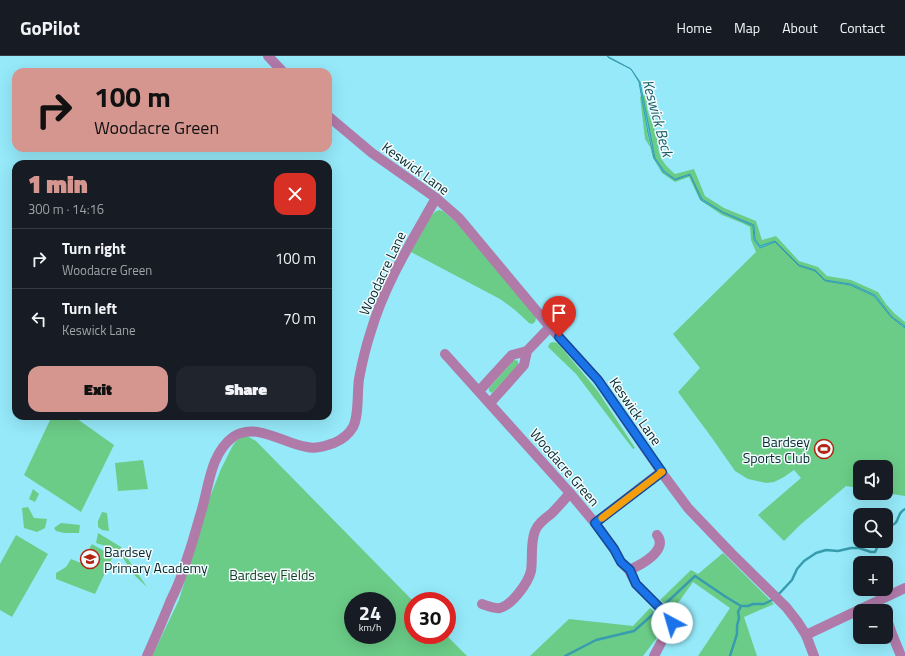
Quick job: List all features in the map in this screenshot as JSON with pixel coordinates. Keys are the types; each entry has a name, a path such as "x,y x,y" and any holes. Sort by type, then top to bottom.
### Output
{"street":[{"path":"268,56 279,68"},
{"name":"Keswick Lane","path":"332,119 372,153 436,198 459,218 550,326 598,380 662,472 692,512 772,593 797,621 806,635 814,656"},
{"name":"Woodacre Lane","path":"147,656 181,578 203,508 213,466 227,442 242,432 251,431 264,433 306,447 315,448 327,446 337,442 346,436 353,427 356,418 358,386 364,354 380,305 399,264 436,198"},
{"path":"479,391 512,356 527,351 550,326"},
{"path":"490,403 524,365 527,351"},
{"name":"Woodacre Green","path":"445,354 570,493 595,523 662,472"},
{"path":"482,604 492,608 500,608 517,595 530,573 532,546 538,525 552,513 570,493"},
{"path":"595,523 614,549 621,562 630,570 636,584 672,621 670,629 654,656"},
{"path":"630,570 645,562 660,548 661,541 657,535"},
{"path":"806,635 905,588"},
{"path":"880,600 881,604"},
{"path":"893,636 901,656"}],"green space":[{"path":"647,95 648,111 656,133 659,152 661,158 672,172 675,174 694,169 705,196 724,208 756,221 762,240 776,236 799,261 818,267 827,276 851,280 878,292 895,314 905,322 905,326 892,317 875,295 851,284 825,280 815,270 799,265 775,241 760,247 755,239 754,225 723,212 702,199 690,174 675,179 664,171 655,158 642,96"},
{"name":"Bardsey Sports Club","path":"642,96 650,146 657,164 662,171 675,180 690,175 702,200 723,213 753,226 754,240 759,248 775,242 799,266 815,271 825,281 850,285 874,296 891,317 905,328 905,496 893,494 893,460 853,460 853,487 846,486 800,525 784,541 758,515 801,478 794,470 774,482 766,483 748,479 735,471 678,392 700,368 673,334 756,252 751,240 750,227 722,215 700,200 689,177 675,182 662,173 653,158 650,147 645,139 640,97"},
{"path":"439,210 443,211 456,222 535,315 535,322 532,324 529,323 500,299 411,252 431,216"},
{"path":"550,343 557,343 561,347 597,390 635,448 633,449 576,374 548,347"},
{"path":"515,360 518,361 518,365 492,393 489,391 489,388"},
{"path":"50,420 79,420 114,445 81,512 24,475"},
{"name":"Bardsey Fields","path":"247,436 256,441 404,592 404,644 455,644 467,656 152,656 179,600 210,497 221,469 236,441"},
{"path":"143,460 148,489 118,491 115,463"},
{"path":"33,489 39,494 35,502 29,499"},
{"path":"28,507 34,518 47,519 45,528 37,532 24,528 22,508"},
{"path":"102,512 107,513 109,531 102,530 98,527 98,521"},
{"path":"61,523 80,525 79,533 64,533 56,531 54,528"},
{"path":"98,533 121,547 147,587 133,574 122,556 109,547 96,543"},
{"path":"16,535 48,554 12,617 0,610 0,564"},
{"path":"92,544 113,556 95,594 56,579 56,573 66,567 71,559 81,563"},
{"path":"723,553 774,604 744,617 757,656 698,656 730,608 693,582 673,610 660,600 691,570 698,574"},
{"path":"650,608 662,619 665,627 643,656 530,656 569,619 633,626"}],"water":[{"path":"607,56 631,69 609,58"},
{"path":"631,69 640,82 655,158 664,171 675,179 690,174 702,199 723,212 754,225 755,239 760,246 775,241 799,265 815,270 825,280 851,284 875,295 892,317 905,326 905,328 891,317 874,296 850,285 825,281 815,271 799,266 775,242 760,248 754,240 753,226 723,213 701,200 690,175 675,180 663,172 654,158 639,82"}],"waterway":[{"path":"893,525 897,522 900,514 905,509"},
{"path":"777,596 792,580 797,569 804,561 816,553 826,550 838,551 853,548"},
{"path":"859,548 871,552 875,552 877,548"},
{"path":"663,606 695,576 741,606 764,604 774,599"},
{"path":"730,656 737,634 739,618 738,612 741,606"},
{"path":"565,656 596,640 634,631 659,609"}],"slow traffic":[{"path":"602,518 661,472"}],"place":[{"name":"Bardsey Sports Club","path":"824,449"},
{"name":"Bardsey Primary Academy","path":"90,559"}],"route":[{"path":"559,337 598,380 662,472 595,523 614,549 621,562 630,570 636,584 669,617 672,623"}],"water label":[{"name":"Keswick Beck","path":"658,118"}]}
